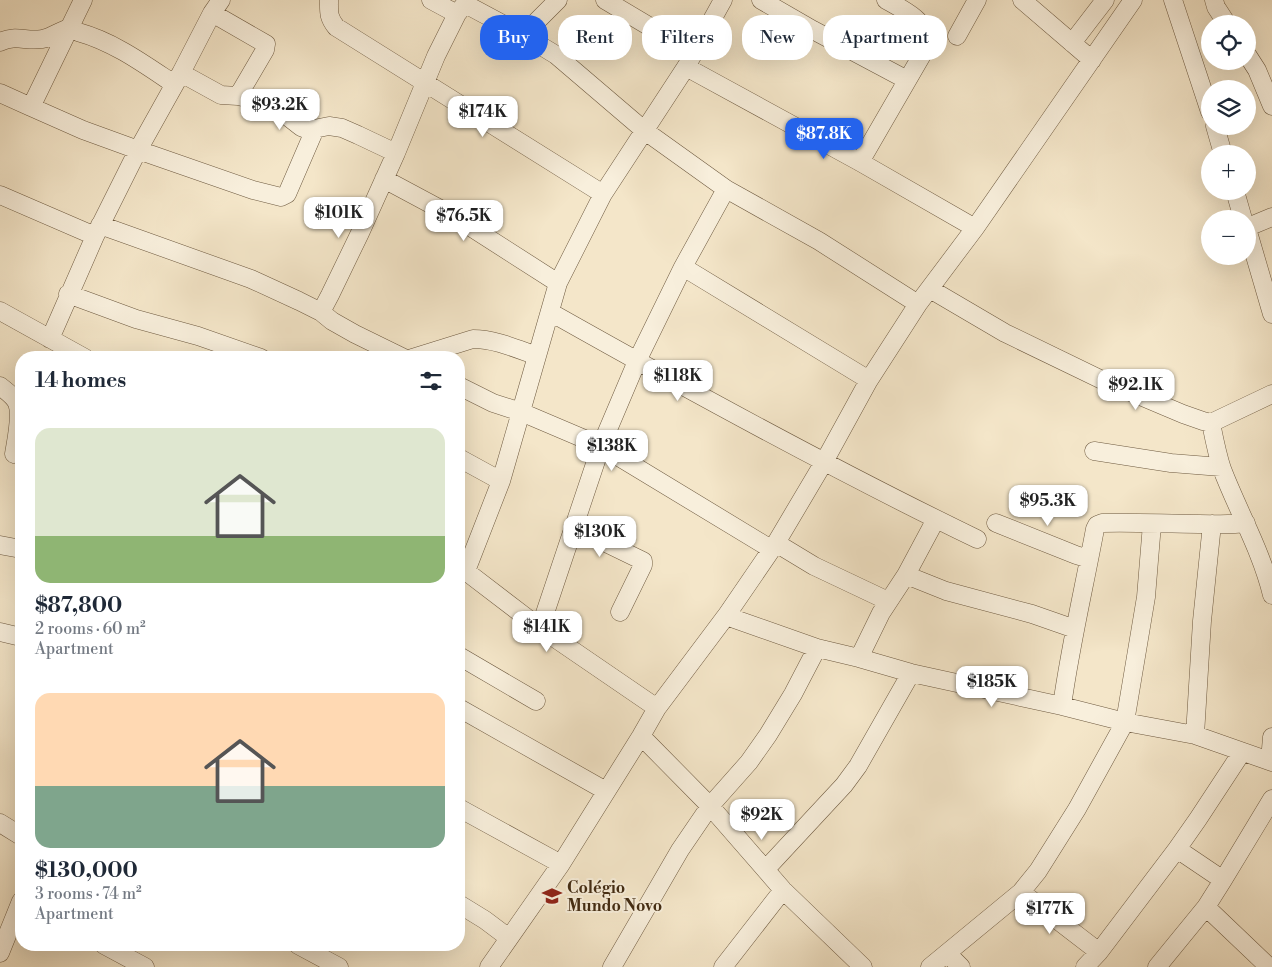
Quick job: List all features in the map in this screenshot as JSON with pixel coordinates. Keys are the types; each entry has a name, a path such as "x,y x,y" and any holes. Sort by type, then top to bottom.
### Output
{"street":[{"path":"31,107 83,0"},
{"path":"329,0 328,11 330,20 336,27 603,194"},
{"path":"431,0 457,14"},
{"path":"543,15 558,0"},
{"path":"605,0 642,26"},
{"path":"715,15 723,0"},
{"path":"761,0 907,80"},
{"path":"860,162 926,48 925,31 920,22 886,0"},
{"path":"957,36 977,0"},
{"path":"1022,0 1092,60"},
{"path":"1072,43 1105,0"},
{"path":"489,967 561,864 657,708 726,616 773,546 824,462 870,380 918,304 975,228 1133,0"},
{"path":"1173,0 1201,85"},
{"path":"1214,0 1220,15"},
{"path":"321,312 360,233 457,14 462,6 467,5 486,15"},
{"path":"50,338 68,294 138,150 216,6 266,44 265,50 238,96"},
{"path":"0,42 15,37 43,39 68,29 91,36 177,79 222,96 238,96 274,106 301,127 308,130 329,126 342,128 396,153"},
{"path":"548,50 645,131 726,189 819,241 918,304"},
{"path":"465,561 501,481 558,282 603,194 690,60 860,162 975,228"},
{"path":"1259,68 1272,106"},
{"path":"0,93 84,130 138,150 253,190 281,197 287,194 315,129"},
{"path":"384,179 455,217 558,282"},
{"path":"540,628 601,446 637,362 683,267 726,189"},
{"path":"0,195 98,230 251,279 321,312 332,321 390,351"},
{"path":"1256,224 1272,217"},
{"path":"1256,259 1272,314"},
{"path":"683,267 870,380"},
{"path":"930,290 1005,333 1100,379 1183,414 1211,423 1272,394"},
{"path":"68,294 136,319 198,336 241,351"},
{"path":"0,311 73,351"},
{"path":"550,312 637,362 824,462 977,539"},
{"path":"434,351 473,339 488,340 537,356"},
{"path":"0,386 10,393 15,400"},
{"path":"465,389 493,403 521,412 601,446 773,546 888,601"},
{"path":"1211,423 1221,467 1267,575 1272,595"},
{"path":"12,454 15,437"},
{"path":"1094,451 1171,463 1221,467"},
{"path":"465,461 501,481"},
{"path":"859,658 881,613 906,574 936,519"},
{"path":"1062,706 1075,629 1097,525 1102,523 1137,522 1152,524 1246,523"},
{"path":"996,523 1089,559"},
{"path":"930,967 1021,892 1038,871 1056,844 1125,722 1146,597 1152,524"},
{"path":"1195,735 1202,621 1212,524"},
{"path":"573,527 643,561 643,565 620,612"},
{"path":"0,545 15,548"},
{"path":"465,570 540,628 657,708"},
{"path":"906,574 946,591 1032,614 1075,629"},
{"path":"726,616 817,648 911,673 1062,706 1125,722 1195,735 1271,762 1272,737"},
{"path":"0,632 15,636"},
{"path":"612,967 680,850 710,806 749,762 768,735 793,694 817,648"},
{"path":"465,660 536,701"},
{"path":"766,869 844,785 858,766 911,673"},
{"path":"465,711 606,791"},
{"path":"641,736 710,806 783,890 863,967"},
{"path":"1085,967 1099,952 1177,849 1242,752"},
{"path":"1157,967 1206,906 1272,799"},
{"path":"465,811 561,864"},
{"path":"0,823 15,832"},
{"path":"1177,849 1223,880"},
{"path":"727,965 783,890"},
{"path":"1021,892 1099,952"},
{"path":"1206,906 1268,961"},
{"path":"465,908 509,938"},
{"path":"0,953 15,919"},
{"path":"115,951 145,967"},
{"path":"309,951 339,967"},
{"path":"948,954 961,967"},
{"path":"0,965 4,967"}],"place":[{"name":"Colégio Mundo Novo","path":"552,896"}]}
